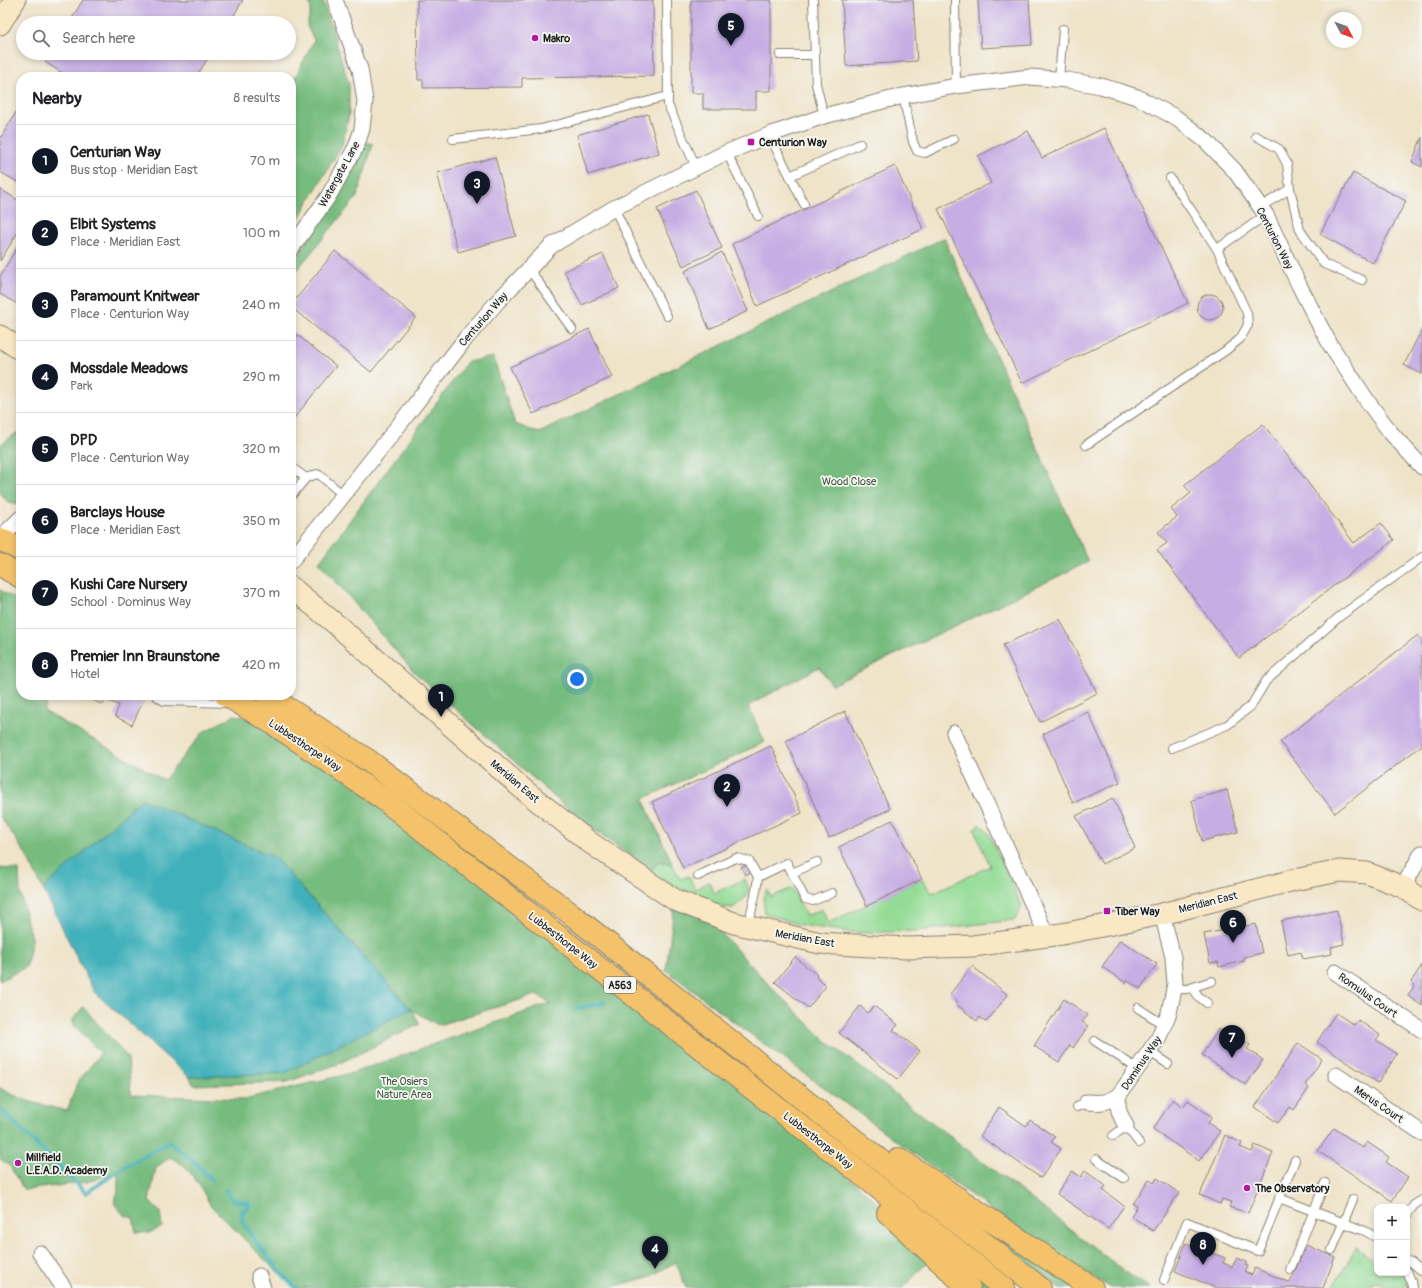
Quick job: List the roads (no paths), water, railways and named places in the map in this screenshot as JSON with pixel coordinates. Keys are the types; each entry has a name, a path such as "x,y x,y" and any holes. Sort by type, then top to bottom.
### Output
{"highway":[{"path":"0,538 16,547"},
{"path":"0,565 16,574"},
{"name":"Lubbesthorpe Way","path":"234,700 274,724 382,798 845,1161 1004,1288"},
{"name":"Lubbesthorpe Way","path":"275,700 369,761 571,914 749,1058 1040,1288"},
{"path":"749,1058 1092,1288"},
{"path":"740,1079 969,1288"}],"street":[{"path":"0,24 15,0"},
{"name":"Watergate Lane","path":"296,242 328,197 356,147 362,129 365,101 360,69 335,0"},
{"name":"Centurion Way","path":"296,555 466,338 550,246 614,208 696,167 769,135 824,116 903,96 956,86 1030,77 1059,79 1101,86 1137,97 1175,118 1206,141 1235,171 1263,211 1299,285 1332,346 1368,402 1387,427 1422,467"},
{"path":"0,336 16,347"},
{"path":"0,538 16,523"},
{"name":"Meridian East","path":"296,591 338,626 524,790 589,842 675,900 734,923 820,943 906,948 973,946 1047,936 1162,914 1294,880 1340,872 1367,873 1403,887 1422,900"},
{"path":"954,733 1047,936"},
{"path":"1403,887 1422,852"},
{"name":"Dominus Way","path":"1082,1105 1110,1101 1119,1095 1150,1052 1164,1025 1169,1012 1175,984 1173,956 1162,914"},
{"name":"Romulus Court","path":"1335,972 1422,1030"},
{"name":"Merus Court","path":"1336,1075 1422,1133"},
{"name":"Dominus Way","path":"1119,1095 1117,1102 1118,1111 1126,1126"},
{"path":"40,1253 64,1288"}],"lane":[{"path":"666,0 668,105 696,167"},
{"path":"813,0 816,84 824,116"},
{"path":"955,0 956,86"},
{"path":"1059,79 1063,29"},
{"path":"780,56 814,55"},
{"path":"453,139 542,129 668,96"},
{"path":"903,96 912,142 916,151 925,153 954,139"},
{"path":"769,135 804,204"},
{"path":"1256,136 1279,149 1287,164 1290,189 1300,230 1324,264 1362,280"},
{"path":"790,176 860,144"},
{"path":"727,153 758,216"},
{"path":"1086,445 1225,351 1240,339 1248,325 1247,313 1217,249 1170,178"},
{"path":"1217,249 1290,189"},
{"path":"614,208 667,316"},
{"path":"529,269 572,329"},
{"path":"296,471 306,478"},
{"path":"296,490 306,478 317,474 344,495"},
{"path":"1172,748 1227,725 1250,706 1266,681 1339,617 1422,557"},
{"path":"162,700 198,700"},
{"path":"698,876 736,858 749,861 758,877 748,926"},
{"path":"792,873 817,862"},
{"path":"758,877 788,863 805,899 813,901 832,893"},
{"path":"1174,989 1193,988 1212,981"},
{"path":"1193,988 1199,997 1207,1002"},
{"path":"1138,1008 1164,1025"},
{"path":"1095,1041 1138,1069"},
{"path":"1150,1052 1168,1064"},
{"path":"1113,1136 1126,1126 1139,1143"},
{"path":"1096,1159 1124,1178"},
{"path":"1164,1280 1187,1222 1258,1251 1295,1160"},
{"path":"1290,1270 1325,1182"},
{"path":"1280,1198 1365,1231 1374,1236"},
{"path":"1332,1250 1353,1199"},
{"path":"1410,1211 1414,1205 1422,1200"},
{"path":"1410,1262 1422,1271"},
{"path":"1410,1276 1412,1281 1412,1288"}],"water":[{"path":"142,799 274,857 411,1009 285,1073 189,1077 94,992 43,889"}],"waterway":[{"path":"577,1008 604,1003"},
{"path":"0,1109 86,1193 118,1171 169,1142 192,1160 212,1180"},
{"path":"225,1190 234,1201 249,1203 249,1206 242,1212 242,1221 256,1242 283,1275 296,1288"}],"place":[{"name":"Makro","path":"535,38"},
{"name":"DPD","path":"731,46"},
{"name":"Centurion Way","path":"751,142"},
{"name":"Paramount Knitwear","path":"477,204"},
{"name":"Centurian Way","path":"441,717"},
{"name":"Elbit Systems","path":"727,807"},
{"name":"Tiber Way","path":"1107,911"},
{"name":"Barclays House","path":"1233,943"},
{"name":"Kushi Care Nursery","path":"1232,1058"},
{"name":"Millfield L.E.A.D. Academy","path":"18,1163"},
{"name":"The Observatory","path":"1247,1188"},
{"name":"Premier Inn Braunstone","path":"1203,1265"},
{"name":"Mossdale Meadows","path":"655,1269"}],"park label":[{"name":"Wood Close","path":"849,481"},
{"name":"The Osiers Nature Area","path":"404,1087"}]}
